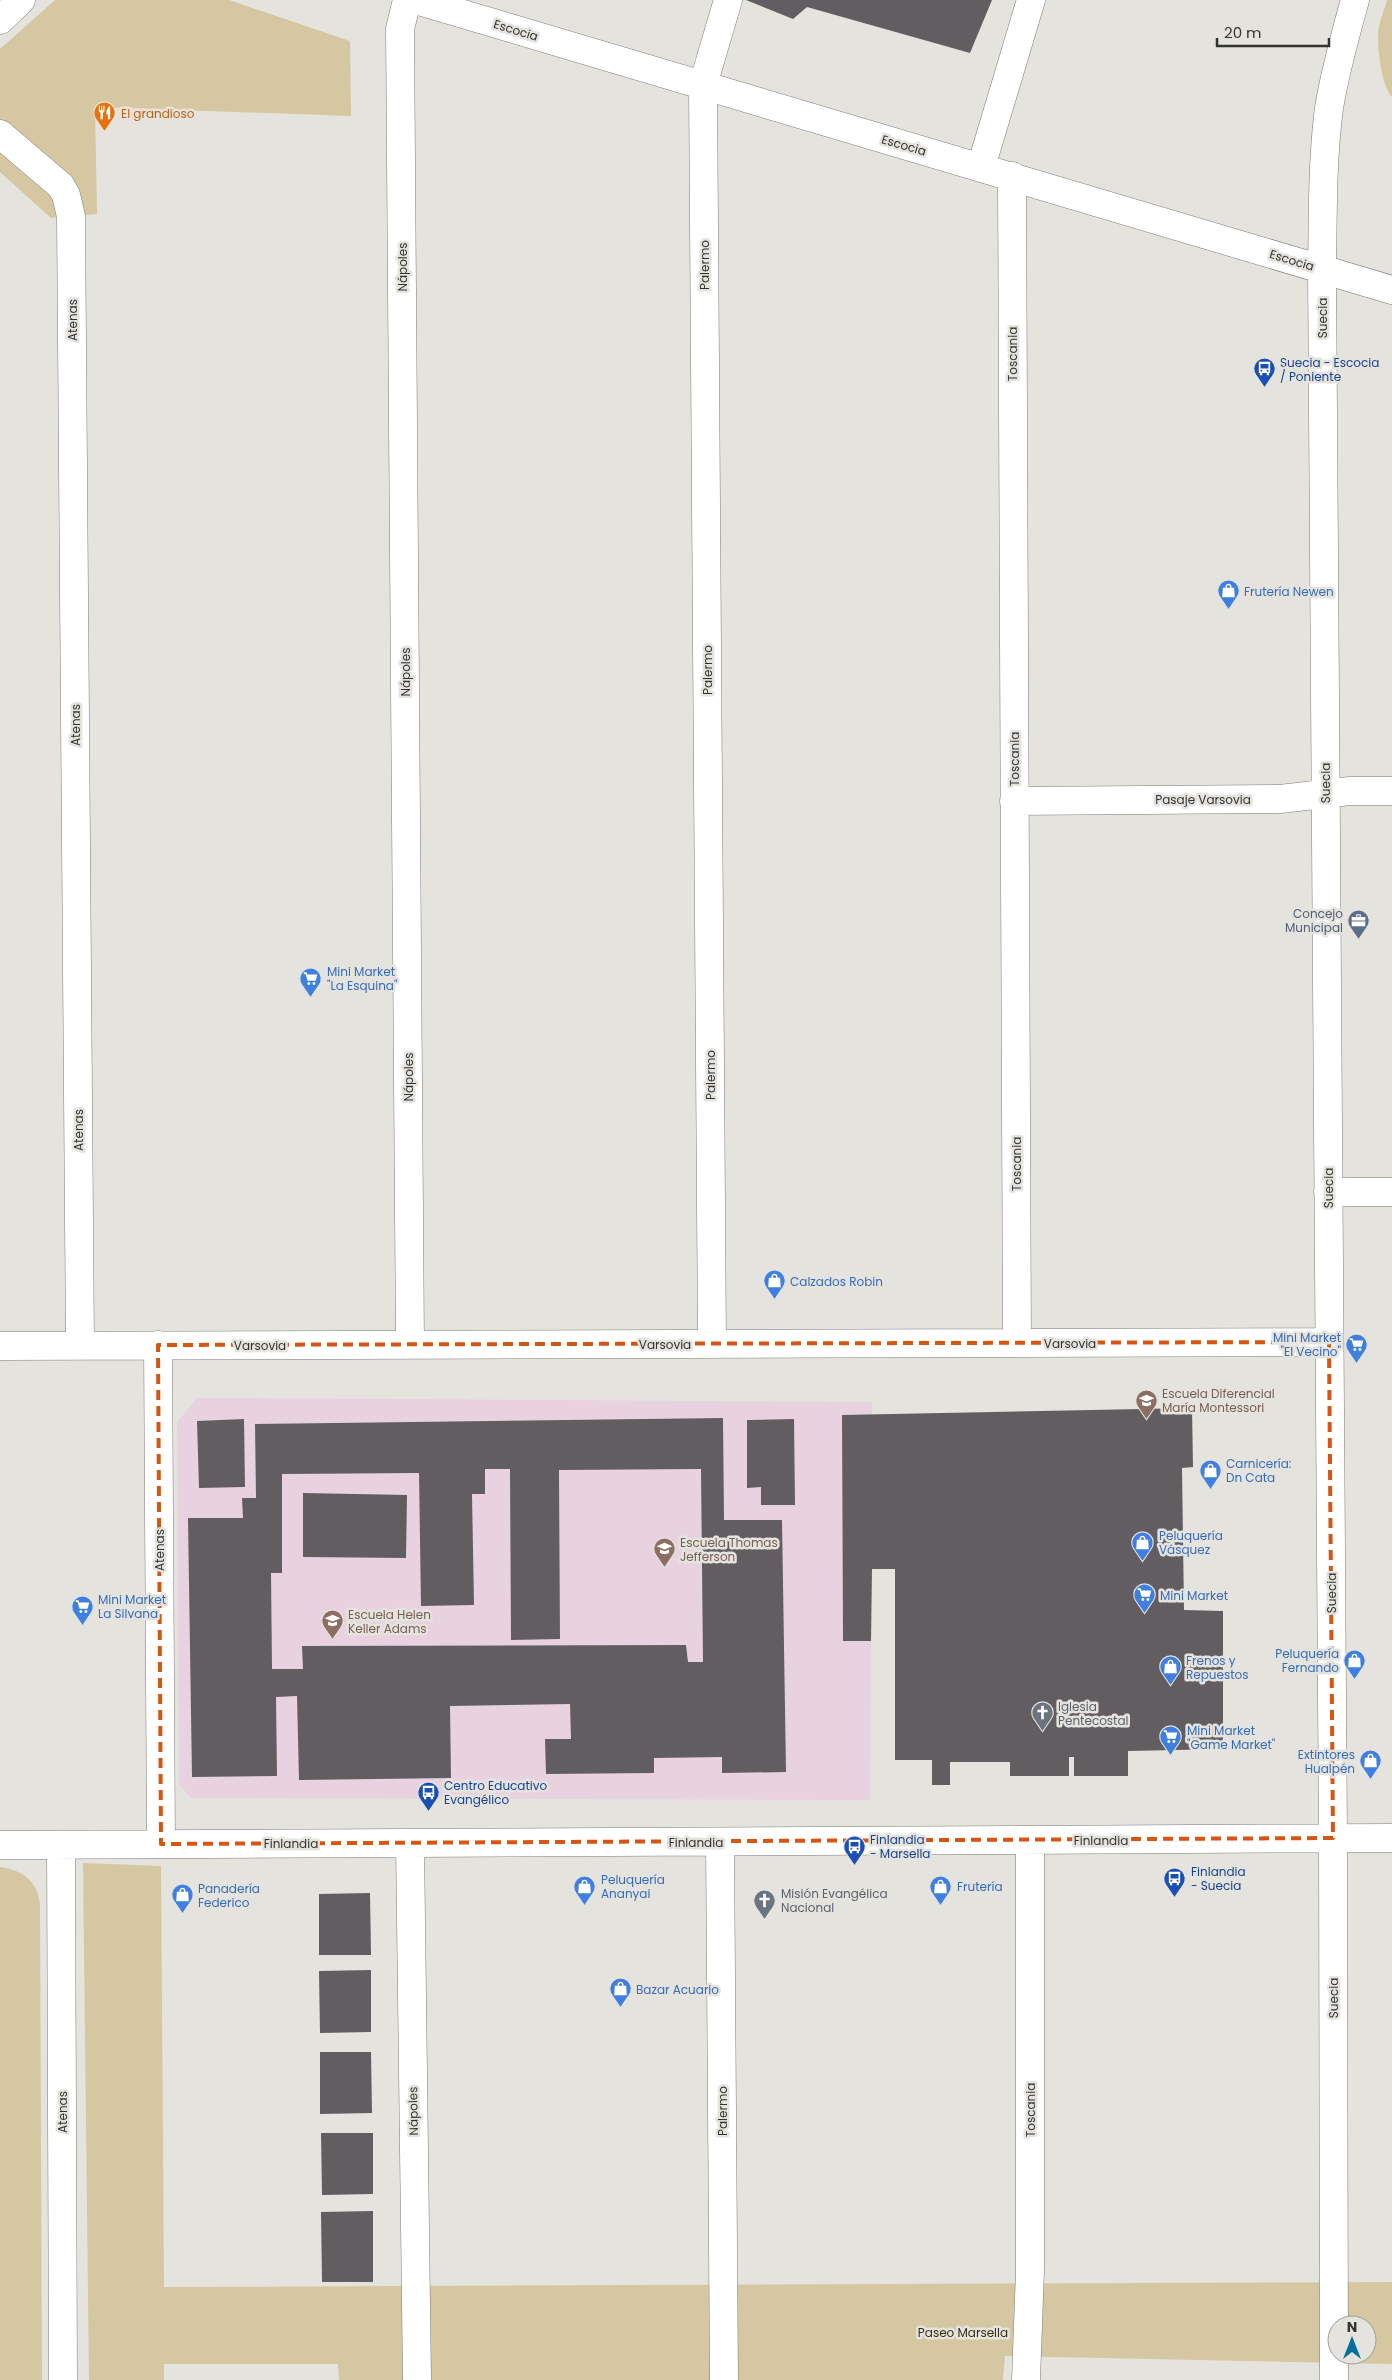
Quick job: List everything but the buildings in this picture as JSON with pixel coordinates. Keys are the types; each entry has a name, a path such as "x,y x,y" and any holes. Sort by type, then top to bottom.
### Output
{"street":[{"path":"0,20 20,0"},
{"name":"Nápoles","path":"407,0 400,29 410,1345"},
{"name":"Escocia","path":"416,0 1392,290"},
{"name":"Palermo","path":"712,1344 703,85 728,0"},
{"path":"981,167 1031,0"},
{"name":"Suecia","path":"1334,2380 1333,1838 1322,269 1323,191 1329,110 1341,50 1356,0"},
{"name":"Atenas","path":"0,134 61,186 66,195 71,216 80,1346"},
{"name":"Toscania","path":"1012,176 1017,1343"},
{"name":"Pasaje Varsovia","path":"1014,801 1280,799 1350,790 1392,791"},
{"path":"1328,1192 1392,1192"},
{"name":"Varsovia","path":"0,1346 1329,1342"},
{"name":"Atenas","path":"158,1345 161,1844"},
{"name":"Finlandia","path":"0,1845 1392,1838"},
{"name":"Toscania","path":"1026,2380 1030,2270 1030,1840"},
{"name":"Palermo","path":"720,1842 724,2380"},
{"name":"Nápoles","path":"410,1843 416,2380"},
{"name":"Atenas","path":"61,1845 63,2380"}],"highlighted area":[{"path":"1329,1342 1333,1838 161,1844 158,1345"}],"shaded area":[{"path":"197,1398 872,1402 872,1415 842,1415 843,1641 871,1641 870,1800 191,1798 179,1785 177,1422"}],"green space":[{"path":"55,0 229,0 350,41 351,116 95,107 97,214 51,218 0,172 0,49"},
{"path":"1387,0 1392,0 1392,97 1382,74 1378,43 1379,26"},
{"name":"Paseo Marsella","path":"83,1863 161,1866 164,2287 1392,2282 1392,2364 1377,2364 1377,2315 1327,2315 1327,2363 1005,2356 1003,2380 339,2380 338,2364 164,2364 164,2380 89,2380"},
{"path":"0,1867 8,1868 27,1878 36,1889 40,1904 42,2380 0,2380"}],"place":[{"name":"El grandioso","path":"105,132"},
{"name":"Suecia - Escocia / Poniente","path":"1264,388"},
{"name":"Frutería Newen","path":"1228,610"},
{"name":"Concejo Municipal","path":"1359,939"},
{"name":"Mini Market \"La Esquina\"","path":"311,997"},
{"name":"Calzados Robin","path":"774,1300"},
{"name":"Mini Market \"El Vecino\"","path":"1357,1363"},
{"name":"Escuela Diferencial María Montessori","path":"1146,1419"},
{"name":"Carnicería: Dn Cata","path":"1210,1489"},
{"name":"Peluquería Vásquez","path":"1143,1561"},
{"name":"Escuela Thomas Jefferson","path":"664,1568"},
{"name":"Mini Market","path":"1144,1614"},
{"name":"Mini Market La Silvana","path":"82,1625"},
{"name":"Escuela Helen Keller Adams","path":"332,1640"},
{"name":"Peluquería Fernando","path":"1355,1679"},
{"name":"Frenos y Repuestos","path":"1170,1686"},
{"name":"Iglesia Pentecostal","path":"1042,1732"},
{"name":"Mini Market \"Game Market\"","path":"1171,1756"},
{"name":"Extintores Hualpén","path":"1371,1780"},
{"name":"Centro Educativo Evangélico","path":"428,1811"},
{"name":"Finlandia - Marsella","path":"854,1865"},
{"name":"Finlandia - Suecia","path":"1175,1897"},
{"name":"Peluquería Ananyai","path":"585,1905"},
{"name":"Frutería","path":"941,1905"},
{"name":"Panadería Federico","path":"182,1914"},
{"name":"Misión Evangélica Nacional","path":"765,1919"},
{"name":"Bazar Acuario","path":"620,2008"}]}
